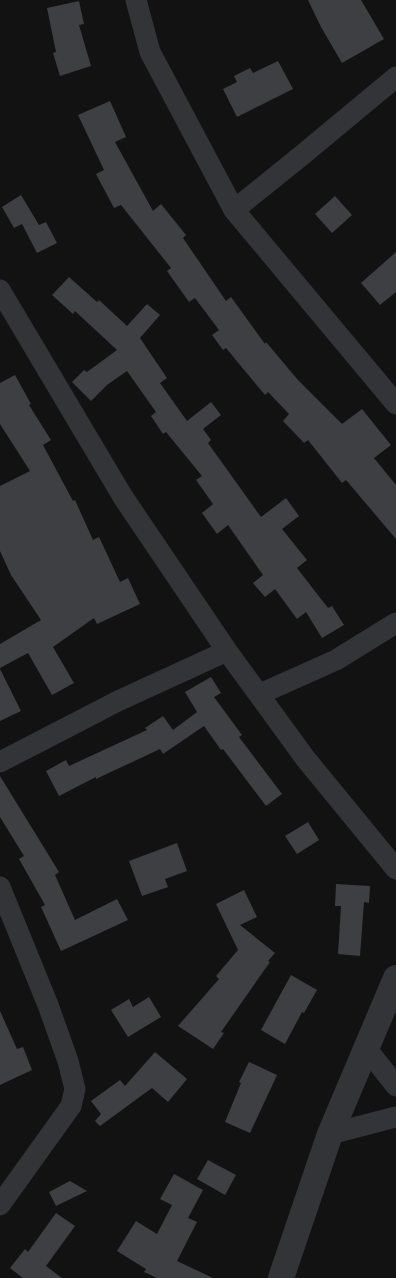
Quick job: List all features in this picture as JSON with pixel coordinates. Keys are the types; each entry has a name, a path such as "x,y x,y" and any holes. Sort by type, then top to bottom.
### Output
{"street":[{"path":"136,0 150,52 234,210 396,404"},
{"path":"234,210 396,77"},
{"path":"0,290 123,497 227,651 305,758 396,870"},
{"path":"260,694 336,660 396,623"},
{"path":"0,762 118,701 227,651"},
{"path":"0,887 48,1005 68,1061 75,1089 71,1106 0,1205"},
{"path":"281,1278 330,1134 396,978"},
{"path":"366,1048 396,1086"},
{"path":"330,1134 396,1117"}],"building":[{"path":"308,0 361,0 384,39 342,63"},
{"path":"79,1 84,24 79,25 91,66 60,76 53,53 56,52 47,8"},
{"path":"278,61 293,89 237,117 223,89 237,82 234,76 250,68 253,73"},
{"path":"110,101 126,137 115,142 153,211 161,204 186,235 183,238 226,301 231,297 265,344 266,342 298,380 342,424 362,409 391,445 374,458 396,485 396,539 346,480 342,483 308,440 304,443 283,421 289,414 268,392 265,395 226,348 223,350 212,335 219,330 195,298 189,302 167,271 171,268 121,205 114,208 96,174 104,170 78,115"},
{"path":"21,195 39,225 46,222 57,243 37,253 22,224 14,228 2,207"},
{"path":"335,196 352,215 332,233 315,214"},
{"path":"396,252 396,292 380,305 361,283"},
{"path":"69,277 97,302 99,300 127,326 147,304 160,315 140,338 167,378 160,383 187,421 211,402 221,415 203,429 211,440 208,443 261,517 286,498 299,516 282,529 307,560 297,568 328,608 332,606 344,625 322,638 306,612 297,619 275,589 265,597 253,583 263,575 228,525 217,534 202,513 213,504 196,480 202,476 166,432 163,434 151,416 156,412 127,371 107,385 91,401 72,382 84,370 87,372 117,350 75,311 73,314 52,295"},
{"path":"15,375 31,404 29,405 51,440 43,445 73,501 75,500 93,540 99,537 120,582 128,578 140,604 97,624 94,618 53,647 74,683 52,695 28,653 0,668 0,644 41,620 11,575 0,551 0,486 30,471 0,424 0,383"},
{"path":"0,669 21,711 0,721"},
{"path":"211,677 221,693 214,697 242,735 239,737 282,794 266,806 204,726 163,754 160,749 96,779 96,777 59,796 46,771 66,760 69,766 147,730 145,728 163,716 173,730 197,712 185,692"},
{"path":"0,776 59,872 55,875 75,920 117,899 128,920 61,951 41,907 45,905 19,859 24,856 0,817"},
{"path":"308,822 319,840 297,854 285,836"},
{"path":"177,843 187,871 165,879 168,887 142,896 129,861"},
{"path":"336,884 370,886 369,903 364,902 360,956 338,954 341,906 335,906"},
{"path":"244,890 257,917 240,925 275,953 221,1032 224,1033 213,1049 178,1026 219,979 216,976 238,950 216,904"},
{"path":"291,975 317,990 304,1013 302,1012 285,1044 261,1030"},
{"path":"149,997 161,1017 128,1037 111,1010 129,999 133,1007"},
{"path":"0,1011 17,1049 23,1047 32,1070 0,1085"},
{"path":"155,1052 187,1079 168,1102 152,1088 100,1126 95,1121 101,1114 91,1101 120,1080 125,1086"},
{"path":"249,1062 277,1075 250,1133 225,1122 241,1083 239,1082"},
{"path":"208,1160 236,1175 225,1195 197,1179"},
{"path":"174,1174 203,1190 188,1218 197,1222 177,1261 213,1278 157,1278 144,1272 146,1269 117,1251 136,1221 157,1234 172,1205 160,1199"},
{"path":"70,1181 87,1191 56,1206 49,1192"},
{"path":"56,1213 75,1226 46,1266 62,1278 23,1278 10,1268 25,1249 28,1252"}]}
